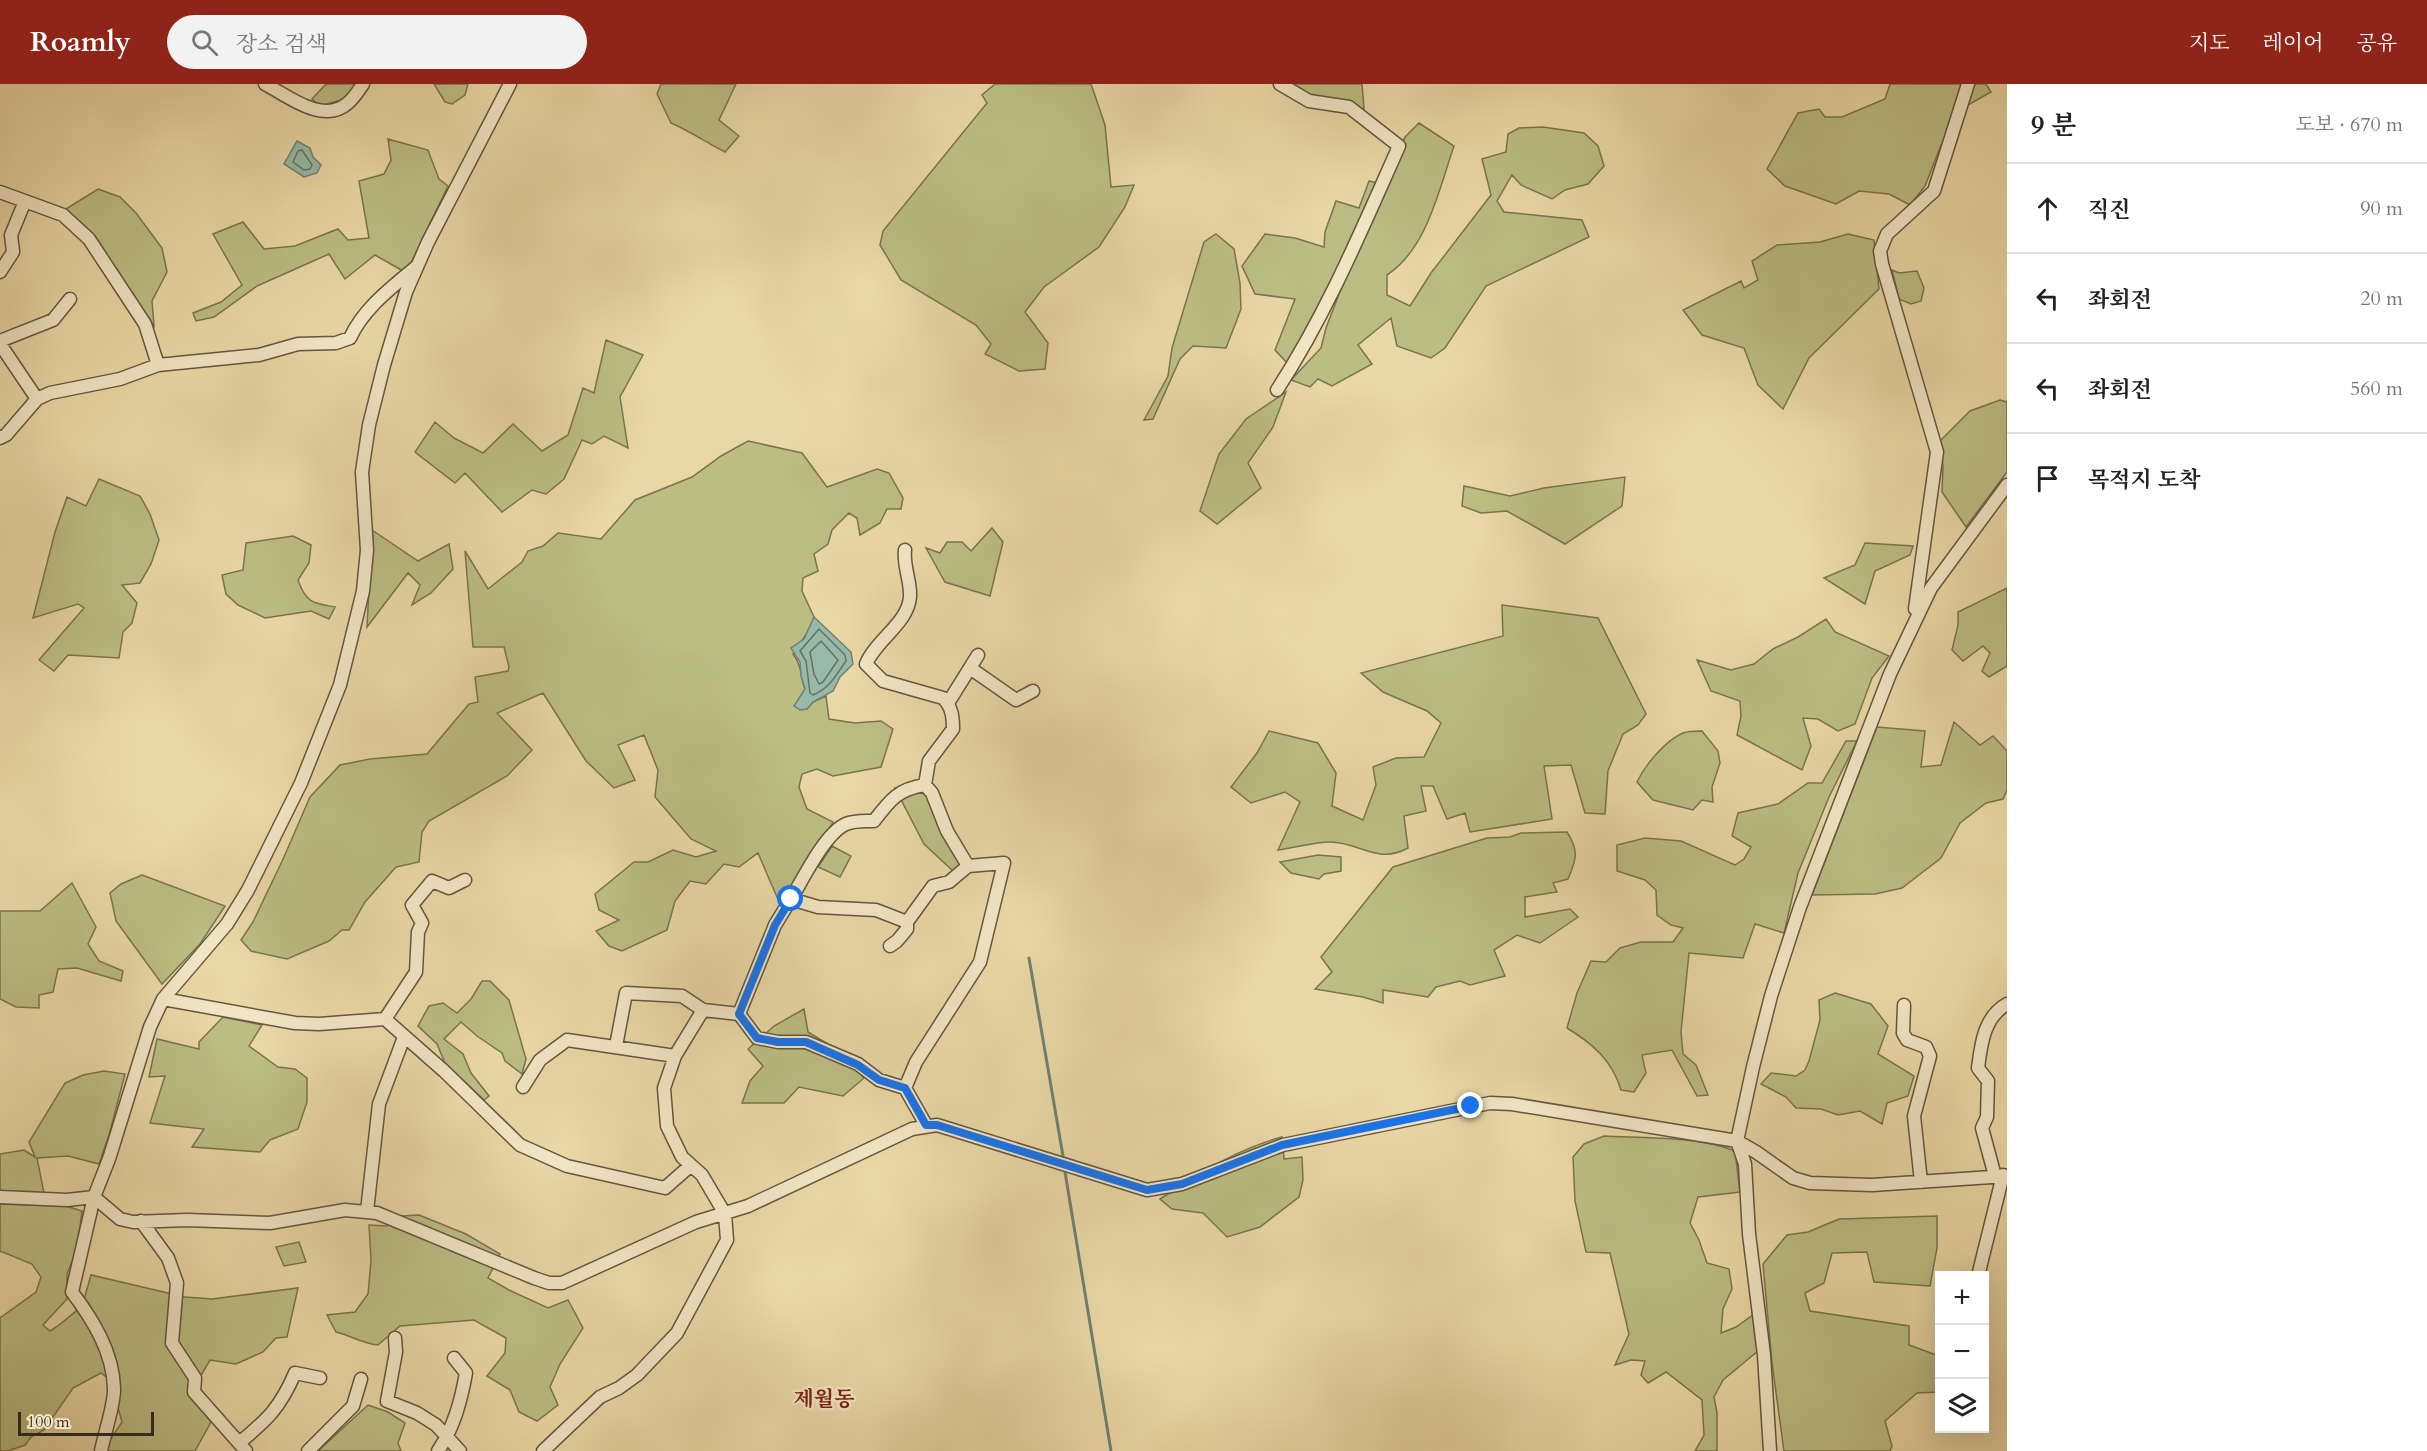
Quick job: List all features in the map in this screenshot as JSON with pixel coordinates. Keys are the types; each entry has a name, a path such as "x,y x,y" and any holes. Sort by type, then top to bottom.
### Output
{"street":[{"path":"265,84 312,109 327,111 348,103 363,84"},
{"path":"100,1451 115,1389 107,1349 88,1314 72,1292 94,1197 108,1159 137,1062 163,999 227,924 248,890 301,783 340,685 363,591 367,550 362,472 369,425 384,365 406,292 428,242 510,84"},
{"path":"1277,390 1328,303 1399,146 1349,107 1309,101 1280,84"},
{"path":"1914,622 1937,452 1880,251 1887,234 1934,190 1968,84"},
{"path":"0,192 63,214 89,238 145,324 158,365"},
{"path":"0,272 13,252 11,235 26,201"},
{"path":"0,438 6,435 37,399 50,393 120,379 158,365 259,355 298,344 336,343 350,338 357,321 386,291 419,265"},
{"path":"37,399 0,342 53,320 70,299"},
{"path":"1770,1451 1764,1355 1749,1234 1745,1164 1737,1141 1771,996 1800,907 1869,724 1914,622 1931,588 2007,485"},
{"path":"905,550 904,560 910,597 904,614 871,653 866,664 883,681 944,698 948,703 952,713 953,729 929,761 925,784 932,794 947,831 968,866"},
{"path":"948,703 978,655"},
{"path":"970,668 1016,700 1033,691"},
{"path":"739,1014 775,925 831,836 844,824 855,821 874,821 898,794 908,788 925,784"},
{"path":"890,946 907,929 907,922 933,886 949,882 968,866 1004,863 980,962 916,1062 905,1088"},
{"path":"385,1019 416,972 418,932 422,923 412,905 432,881 449,888 465,880"},
{"path":"791,899 818,907 876,910 907,922"},
{"path":"616,1046 627,993 682,996 703,1010 739,1014 757,1038 778,1042 806,1042 858,1065 879,1080 905,1088 926,1125"},
{"path":"163,999 295,1023 319,1024 385,1019 444,1071 520,1145 543,1157 567,1166 665,1188 690,1166"},
{"path":"1979,1271 2002,1176 1982,1128 1987,1117 1988,1081 1978,1068 1983,1032 1999,1009 2007,1004"},
{"path":"1904,1005 1903,1033 1907,1040 1926,1047 1930,1056 1914,1116 1921,1182"},
{"path":"543,1451 600,1397 619,1388 637,1375 676,1333 727,1240 725,1214 702,1175 682,1157 667,1126 664,1088 675,1056 703,1010"},
{"path":"367,1211 371,1157 379,1104 404,1037"},
{"path":"523,1087 540,1060 567,1040 675,1056"},
{"path":"0,1197 67,1200 94,1197 120,1219 133,1222 270,1223 345,1210 367,1211 377,1213 534,1278 555,1283 574,1280 696,1222 748,1206 912,1129 926,1125 937,1125 1147,1190 1182,1184 1282,1145 1490,1103 1512,1104 1737,1141 1793,1178 1810,1183 1872,1185 2002,1176"},
{"path":"141,1221 168,1258 177,1283 172,1343 195,1378 194,1392 242,1447 270,1417 286,1394 295,1373 320,1378"},
{"path":"395,1338 396,1352 387,1401 417,1413 436,1425 460,1451"},
{"path":"438,1451 447,1437 461,1403 466,1373 454,1358"},
{"path":"308,1451 353,1406 361,1379"}],"green space":[{"path":"326,84 357,84 345,99 320,106 312,99"},
{"path":"434,84 468,84 465,95 452,104 445,102"},
{"path":"661,84 736,84 719,120 739,136 725,152 671,123 657,94"},
{"path":"995,84 1091,84 1105,125 1111,187 1134,185 1125,207 1099,247 1044,287 1025,312 1048,343 1045,369 1019,371 985,354 991,344 976,325 901,280 880,245 883,231 987,103 982,95"},
{"path":"1287,84 1362,84 1364,109 1337,99 1307,97"},
{"path":"1890,84 1986,84 1991,92 1968,105 1941,145 1925,186 1910,205 1889,194 1859,191 1836,204 1785,186 1767,169 1798,113 1819,109 1825,117 1842,117 1885,99"},
{"path":"1419,123 1454,146 1437,199 1422,234 1401,264 1387,275 1387,295 1410,306 1431,273 1491,195 1482,159 1506,152 1508,134 1519,128 1543,127 1584,133 1598,146 1604,166 1588,184 1565,190 1552,199 1521,185 1512,175 1497,201 1504,212 1582,220 1589,237 1486,286 1445,348 1431,358 1397,346 1391,318 1358,345 1372,364 1332,386 1318,379 1310,387 1291,380 1321,348 1341,289 1405,137"},
{"path":"388,139 428,150 439,179 448,186 409,267 403,271 375,255 345,279 329,254 257,286 214,317 196,321 193,313 221,302 242,285 213,234 243,222 264,249 295,246 338,229 348,240 369,238 359,181 384,174 391,160"},
{"path":"1369,181 1378,183 1321,302 1287,363 1275,350 1295,299 1255,294 1242,266 1265,234 1295,238 1324,247 1325,232 1336,201 1359,208"},
{"path":"98,189 120,197 136,213 162,248 167,272 152,301 154,326 137,305 111,261 66,209"},
{"path":"1216,234 1234,249 1240,283 1241,309 1226,348 1193,346 1180,359 1153,419 1144,420 1168,376 1172,348 1204,242"},
{"path":"1848,234 1874,240 1879,289 1809,358 1783,409 1758,385 1744,348 1702,335 1683,310 1741,281 1744,288 1758,280 1752,261 1777,245 1820,242"},
{"path":"1892,270 1899,273 1917,271 1924,288 1921,301 1911,304 1899,299"},
{"path":"606,340 643,355 620,397 628,448 604,436 592,444 582,440 564,479 546,494 532,490 502,512 465,473 455,483 415,452 435,422 454,438 483,453 513,424 542,451 568,435 583,388 594,393"},
{"path":"1286,392 1273,427 1248,463 1261,488 1217,524 1200,511 1219,454 1246,419"},
{"path":"2000,400 2007,402 2007,472 1966,527 1942,492 1943,466 1940,441 1970,411"},
{"path":"748,441 802,453 827,487 877,469 889,473 903,498 901,509 887,509 880,523 860,535 857,518 849,513 832,530 828,544 814,554 818,571 803,578 802,591 814,617 809,630 793,654 805,689 795,706 807,709 813,702 826,696 829,719 855,723 881,721 893,729 881,767 833,776 817,769 802,774 799,787 807,809 833,822 814,856 780,904 758,853 739,867 724,864 706,884 690,881 675,901 667,930 622,951 609,946 596,931 619,920 599,910 595,894 634,862 648,862 673,850 696,857 716,851 691,839 655,797 658,770 644,735 618,745 635,780 614,788 586,761 543,693 497,713 532,750 507,776 429,821 422,832 419,862 396,867 365,902 349,930 342,930 329,941 287,959 251,951 241,940 253,922 310,797 340,765 370,759 427,754 469,704 478,702 475,677 508,671 504,647 473,647 465,551 488,589 522,562 528,551 543,546 558,533 601,539 635,500 692,477 721,456"},
{"path":"1625,477 1622,506 1565,544 1507,511 1481,513 1462,506 1464,486 1510,496 1544,488"},
{"path":"99,479 140,496 150,514 159,540 151,564 140,583 122,585 137,603 132,623 123,632 119,658 68,655 54,671 39,660 84,608 78,604 33,618 55,532 67,497 86,506"},
{"path":"992,528 1003,542 990,596 945,582 926,548 940,553 947,542 962,542 971,551"},
{"path":"372,530 418,561 449,544 453,569 431,593 412,605 420,585 408,573 367,627"},
{"path":"293,536 311,545 309,563 298,580 301,588 311,601 335,607 329,619 311,611 265,618 238,605 226,594 222,575 243,570 246,543"},
{"path":"1865,543 1913,546 1910,555 1875,571 1865,604 1824,578 1855,565"},
{"path":"2007,588 2007,666 1989,677 1982,671 1990,653 1983,646 1963,661 1952,650 1958,625 1958,612"},
{"path":"1502,605 1598,618 1646,714 1638,725 1623,734 1608,771 1605,814 1585,813 1571,765 1544,766 1552,819 1470,832 1465,813 1447,819 1433,786 1421,786 1426,811 1404,816 1408,848 1397,853 1378,854 1350,845 1330,842 1278,850 1300,802 1285,792 1251,803 1231,787 1257,753 1269,731 1318,743 1336,773 1332,806 1363,820 1376,785 1373,767 1396,758 1424,757 1441,723 1427,711 1383,692 1361,673 1503,636"},
{"path":"1826,619 1835,632 1889,656 1872,678 1855,724 1838,731 1818,719 1803,718 1811,746 1802,770 1737,735 1741,716 1740,701 1711,691 1697,660 1731,670 1754,664 1773,649 1798,637"},
{"path":"1954,722 1980,745 1993,736 2007,751 2007,790 2003,799 1986,803 1960,823 1941,858 1902,888 1875,894 1812,895 1877,727 1925,731 1921,767 1941,765"},
{"path":"1702,731 1718,751 1720,763 1712,787 1713,802 1702,800 1693,810 1653,800 1637,782 1645,768 1676,736 1687,732"},
{"path":"1846,741 1857,741 1829,797 1798,873 1784,933 1755,924 1743,958 1689,953 1681,1032 1683,1054 1696,1065 1708,1095 1697,1096 1672,1050 1642,1055 1646,1073 1634,1092 1621,1090 1607,1061 1585,1040 1567,1028 1577,993 1591,961 1606,962 1620,948 1641,942 1673,942 1683,928 1671,925 1657,915 1656,890 1645,880 1617,871 1617,845 1645,838 1681,841 1735,865 1744,859 1751,847 1732,836 1738,813 1778,804 1808,783 1822,783"},
{"path":"930,782 966,856 954,872 924,844 895,788"},
{"path":"1567,832 1575,850 1568,879 1553,883 1557,892 1525,897 1525,917 1570,909 1578,917 1540,943 1517,935 1494,950 1505,976 1470,985 1460,981 1436,987 1428,997 1383,990 1383,1003 1363,997 1315,989 1332,972 1321,957 1393,867 1487,838 1510,837 1521,833"},
{"path":"832,846 851,856 840,877 818,867"},
{"path":"1318,855 1341,857 1341,871 1324,874 1319,879 1291,873 1280,862"},
{"path":"142,875 225,906 200,944 162,984 116,921 110,893 121,884"},
{"path":"72,883 96,927 88,944 99,961 123,971 121,981 77,968 58,969 53,992 39,995 39,1008 16,1007 0,999 0,911 40,911"},
{"path":"482,981 490,981 509,1000 526,1059 522,1074 505,1061 502,1053 461,1022 444,1039 463,1054 471,1073 489,1096 484,1100 445,1063 437,1044 418,1026 429,1006 443,1003 457,1013 471,999"},
{"path":"1835,993 1871,1004 1888,1026 1878,1054 1914,1076 1908,1096 1887,1103 1882,1124 1860,1111 1838,1115 1821,1109 1796,1108 1786,1097 1761,1084 1771,1073 1796,1076 1805,1070 1820,1020 1819,1000"},
{"path":"804,1009 808,1032 838,1050 864,1078 843,1096 799,1087 784,1103 742,1103 750,1081 763,1066 748,1049 774,1026"},
{"path":"223,1017 262,1025 249,1046 278,1067 295,1069 307,1078 307,1102 298,1129 270,1140 260,1152 192,1147 204,1129 150,1123 165,1076 149,1077 157,1039 199,1049 199,1042"},
{"path":"104,1071 125,1074 99,1164 68,1156 37,1158 44,1193 0,1192 0,1154 24,1150 35,1157 29,1142 65,1083 83,1075"},
{"path":"1604,1136 1688,1140 1735,1151 1740,1192 1698,1197 1690,1223 1707,1263 1729,1269 1732,1289 1723,1309 1721,1333 1736,1327 1754,1314 1758,1351 1723,1380 1714,1397 1717,1413 1717,1451 1695,1451 1704,1435 1702,1400 1666,1372 1648,1383 1641,1375 1645,1361 1631,1360 1615,1365 1629,1334 1610,1253 1586,1252 1575,1201 1573,1157 1584,1144"},
{"path":"1282,1137 1284,1159 1302,1157 1303,1180 1299,1197 1260,1227 1227,1237 1203,1213 1172,1209 1160,1199 1233,1155"},
{"path":"0,1204 66,1206 82,1211 77,1249 67,1274 67,1299 43,1325 50,1331 87,1303 83,1303 91,1275 185,1297 212,1299 298,1288 287,1337 276,1338 263,1352 236,1364 210,1360 190,1394 211,1422 195,1451 107,1451 110,1440 122,1422 117,1404 118,1386 101,1373 73,1388 44,1430 31,1437 25,1445 8,1451 0,1451 0,1318 36,1292 41,1277 32,1264 0,1251"},
{"path":"419,1215 466,1234 500,1254 488,1278 509,1290 548,1308 568,1300 583,1328 560,1364 550,1387 558,1405 537,1421 519,1412 510,1390 487,1376 505,1353 506,1338 474,1320 400,1326 378,1345 336,1332 327,1315 355,1312 368,1294 371,1260 369,1225 387,1226 401,1216"},
{"path":"1937,1216 1937,1248 1930,1286 1874,1282 1867,1252 1832,1253 1824,1283 1805,1293 1810,1311 1909,1326 1909,1345 1935,1355 1935,1392 1917,1393 1885,1421 1892,1446 1890,1451 1784,1451 1772,1363 1763,1264 1787,1235 1808,1232 1839,1219"},
{"path":"299,1242 306,1262 284,1266 276,1247"},
{"path":"368,1405 388,1412 405,1423 398,1443 401,1451 318,1451"}],"water":[{"path":"297,141 310,148 313,157 321,165 317,173 304,177 284,164"},
{"path":"814,617 851,652 853,664 840,677 833,691 813,702 807,709 800,710 794,706 805,689 800,662 791,648 804,639"}],"waterway":[{"path":"1029,958 1063,1156"},
{"path":"1065,1172 1111,1451"}],"district":[{"name":"제월동","path":"824,1399"}],"route":[{"path":"791,899 775,925 739,1014 757,1038 778,1042 806,1042 858,1065 879,1080 905,1088 926,1125 937,1125 1147,1190 1182,1184 1282,1145 1471,1106"}]}
